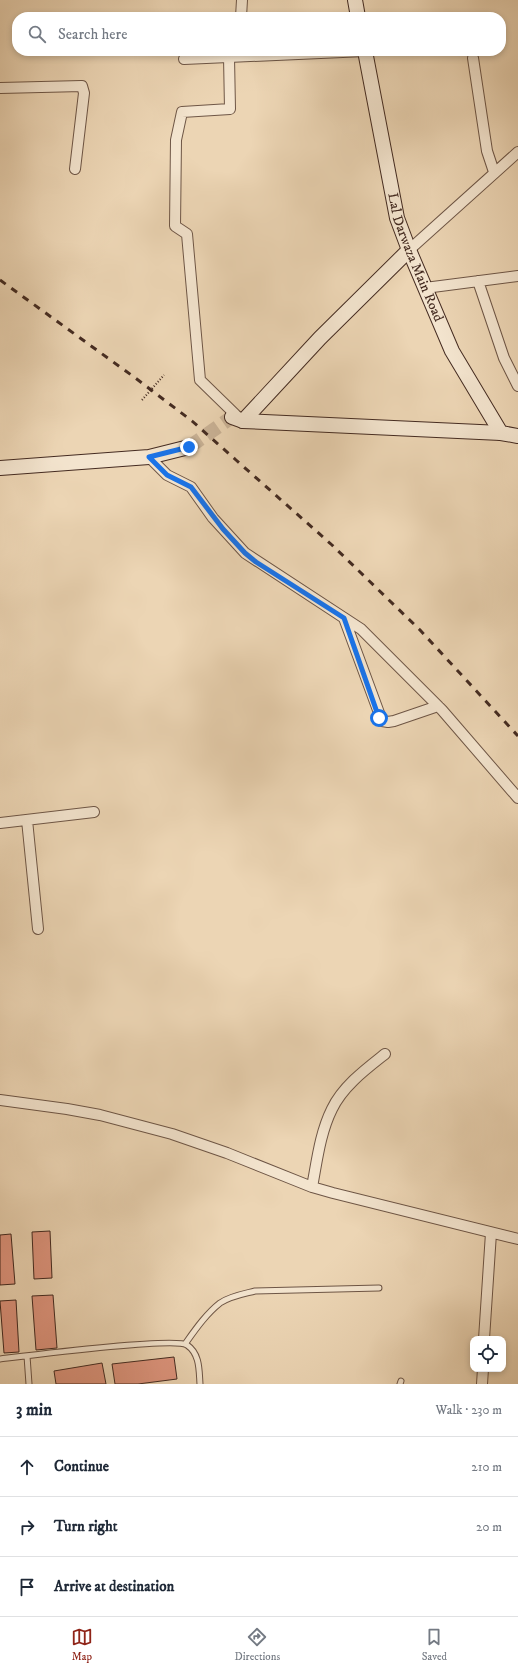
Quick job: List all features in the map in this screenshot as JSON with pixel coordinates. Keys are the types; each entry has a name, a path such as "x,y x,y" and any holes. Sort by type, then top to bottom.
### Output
{"main road":[{"path":"355,0 357,12"},
{"name":"Lal Darwaza Main Road","path":"366,56 397,218 452,351 501,433"},
{"path":"237,419 409,250"},
{"path":"237,419 501,433 518,436"},
{"path":"0,468 149,457 189,447"}],"street":[{"path":"241,12 242,0"},
{"path":"184,59 222,56"},
{"path":"235,56 230,109 182,112 176,140 175,226 187,234 200,380 237,419"},
{"path":"473,58 487,151 494,172"},
{"path":"0,88 82,86 84,93 74,169"},
{"path":"409,250 518,152"},
{"path":"425,288 518,276"},
{"path":"478,281 504,358 518,386"},
{"path":"149,457 167,475 191,487 213,518 245,553 361,629 438,706 518,798"},
{"path":"344,618 382,720 388,722 394,721 438,706"},
{"path":"0,823 94,812"},
{"path":"27,820 38,929"},
{"path":"312,1187 325,1124 333,1108 344,1092 359,1075 385,1054"},
{"path":"0,1100 68,1109 132,1123 220,1151 312,1187 518,1239"},
{"path":"484,1336 491,1233"},
{"path":"482,1372 482,1384"}],"lane":[{"path":"185,1344 198,1325 220,1303 237,1295 255,1291 379,1288"},
{"path":"0,1359 146,1344 185,1344 193,1350 197,1358 200,1384"},
{"path":"26,1356 29,1384"}],"path":[{"path":"142,400 164,375"}],"building":[{"path":"50,1231 52,1278 34,1279 32,1232"},
{"path":"11,1234 15,1284 0,1285 0,1235"},
{"path":"53,1295 57,1348 36,1350 32,1296"},
{"path":"16,1300 19,1352 4,1353 0,1301"},
{"path":"174,1357 177,1379 138,1384 115,1384 112,1364"},
{"path":"102,1363 106,1384 56,1384 54,1371"}],"tunnel":[{"path":"189,447 232,417"}],"railway":[{"path":"0,280 192,421 332,545 420,630 518,736"}],"route":[{"path":"189,447 149,457 167,475 189,485 194,490 213,518 245,553 256,562 344,618 379,718"}]}
